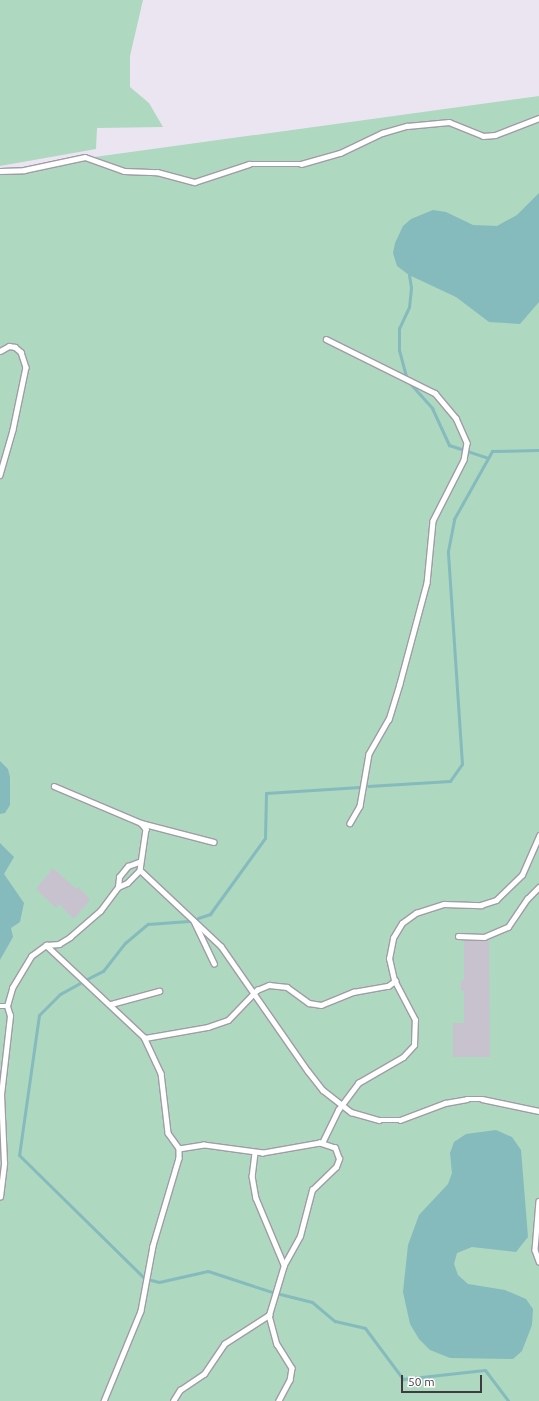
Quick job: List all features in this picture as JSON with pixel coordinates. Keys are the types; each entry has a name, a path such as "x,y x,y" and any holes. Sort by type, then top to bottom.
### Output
{"lane":[{"path":"0,171 24,170 85,156 124,171 157,172 195,182 248,164 302,164 340,153 382,133 407,126 449,122 483,136 495,135 539,118"},
{"path":"326,339 435,393 456,418 467,443 464,460 433,522 427,583 400,684 389,719 369,754 360,806 350,823"},
{"path":"0,351 9,346 16,347 22,352 26,367 13,430 0,475"},
{"path":"54,786 142,823 214,842"},
{"path":"142,823 146,830 145,843 139,862 140,870 194,919 228,956 308,1071 341,1106 365,1118 379,1120 400,1120 445,1102 467,1099 482,1099 539,1111"},
{"path":"322,1143 341,1106 362,1079 403,1057 414,1045 415,1020 395,981 389,953 402,923 416,913 437,906 481,905 496,900 522,875 539,836"},
{"path":"0,1197 4,1163 0,1104 10,1016 7,1006 20,970 31,956 46,945 59,944 70,937 100,911 118,887 119,877 128,866 139,862"},
{"path":"118,887 127,884 140,870"},
{"path":"458,936 484,937 508,927 527,899 539,887"},
{"path":"194,919 214,963"},
{"path":"46,945 111,1004 145,1038 161,1073 168,1133 179,1149 178,1164 153,1246 141,1311 104,1401"},
{"path":"145,1038 208,1027 228,1020 254,993 269,985 281,985 310,1003 321,1006 353,992 388,986 395,981"},
{"path":"111,1004 159,991"},
{"path":"0,1006 7,1006"},
{"path":"179,1149 204,1145 255,1153 322,1143 338,1152 338,1164 312,1190 300,1236 284,1265 269,1315 277,1344 292,1368 290,1380 279,1401"},
{"path":"255,1153 252,1176 256,1198 284,1265"},
{"path":"539,1200 535,1250 539,1261"},
{"path":"173,1401 177,1393 204,1374 224,1344 269,1315"}],"shaded area":[{"path":"0,0 143,0 130,56 130,87 149,103 163,127 97,128 96,149 0,166"},
{"path":"539,96 539,1401 0,1401 0,170"},
{"path":"539,193 539,302 520,324 489,322 456,297 409,275 397,266 393,253 395,243 403,226 411,219 433,210 446,212 473,225 497,226 517,215"},
{"path":"0,761 8,769 10,777 10,805 5,813 0,814"},
{"path":"0,843 14,857 4,874 24,903 20,922 11,928 13,937 0,960"},
{"path":"496,1130 512,1137 521,1150 528,1237 516,1252 472,1247 457,1253 454,1264 458,1275 468,1284 505,1290 526,1299 533,1309 532,1325 522,1351 513,1359 450,1358 430,1350 419,1339 410,1324 403,1292 408,1245 419,1215 448,1184 452,1173 450,1153 454,1142 466,1134"}],"building":[{"path":"53,868 76,889 79,887 90,900 74,919 59,904 56,908 36,889"},
{"path":"464,941 489,941 490,1057 453,1057 453,1023 464,1023 464,991 461,991 461,980 464,980"}],"waterway":[{"path":"409,275 411,288 409,307 399,328 399,350 407,380 432,408 449,445 488,458"},
{"path":"368,786 450,781 462,764 448,551 454,519 492,451 539,450"},
{"path":"198,918 210,914 265,838 266,793 360,787"},
{"path":"87,979 103,971 125,943 148,924 189,921"},
{"path":"80,983 60,994 39,1015 19,1155 144,1278"},
{"path":"151,1280 159,1282 208,1271 272,1292"},
{"path":"280,1294 312,1302 335,1321 365,1328 403,1379 485,1370 508,1401"}]}
